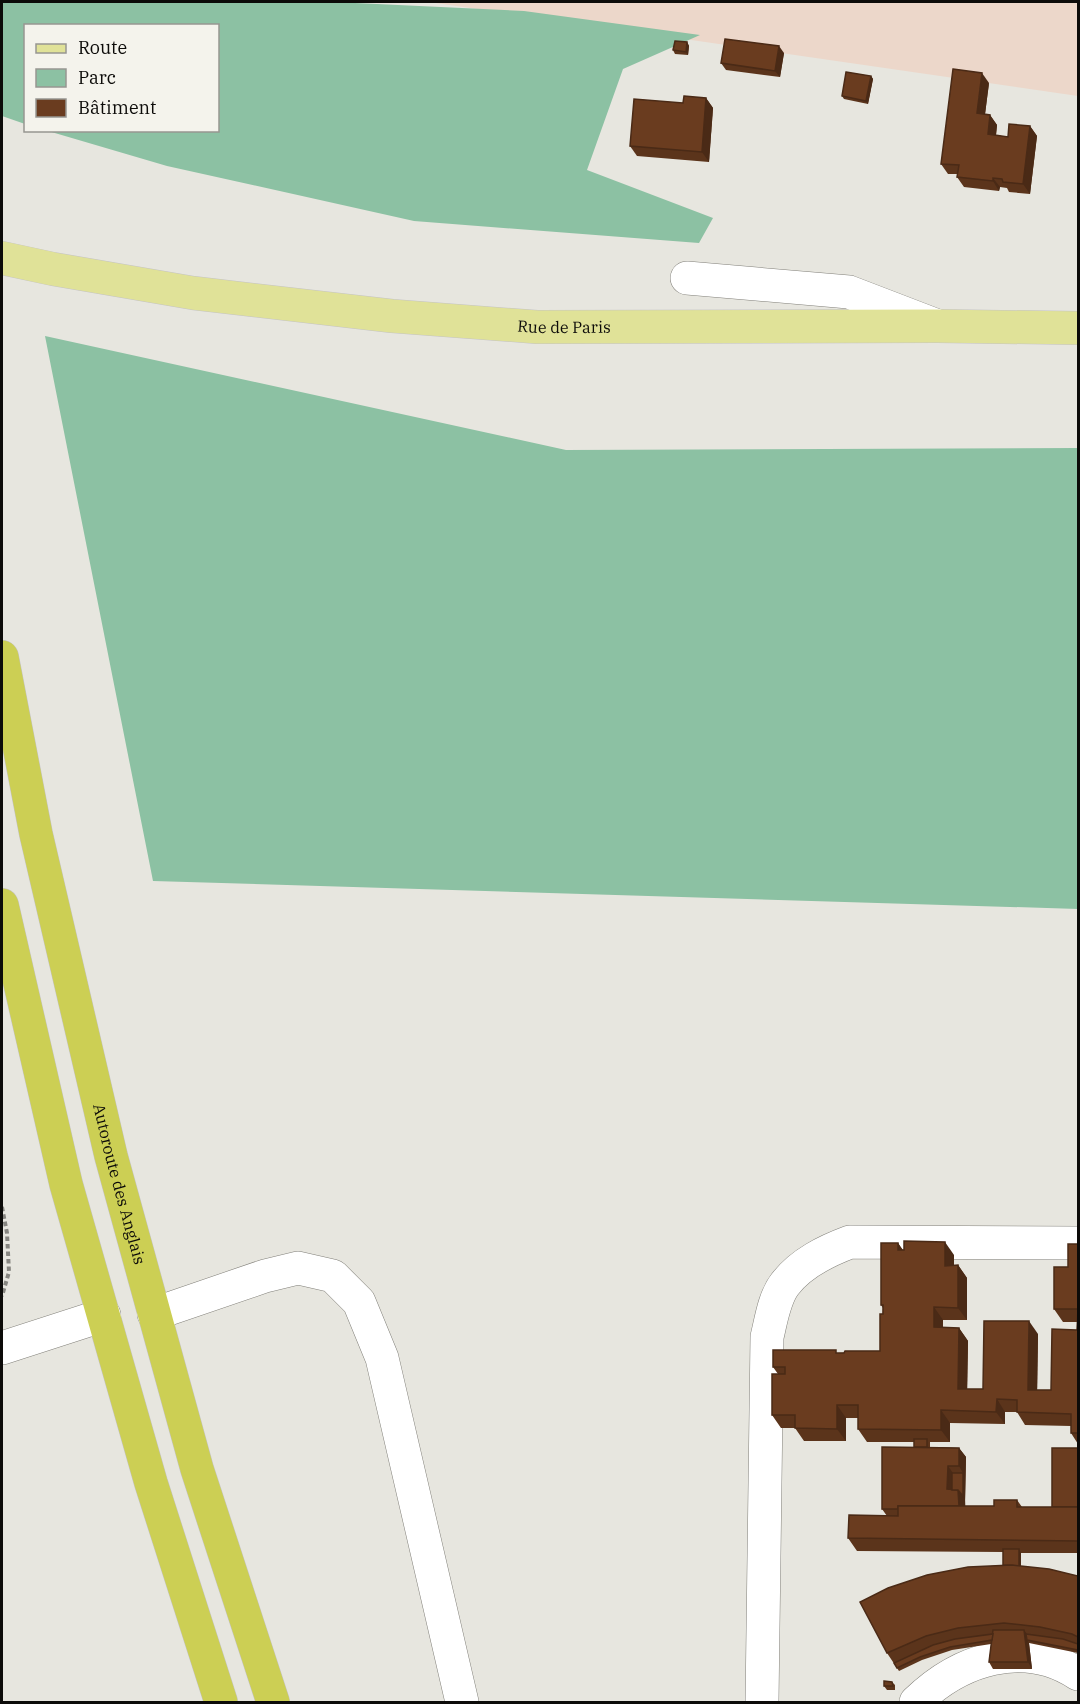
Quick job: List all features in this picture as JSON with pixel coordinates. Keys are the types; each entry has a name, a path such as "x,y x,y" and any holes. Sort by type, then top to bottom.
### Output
{"highway":[{"name":"Autoroute des Anglais","path":"2,657 38,846 111,1156 197,1469 273,1702"},
{"path":"2,905 66,1184 151,1483 222,1702"}],"main road":[{"name":"Rue de Paris","path":"2,258 53,269 205,294 392,316 537,327 1078,328"}],"street":[{"path":"687,278 849,292 937,326"},
{"path":"762,1702 767,1337 784,1285 800,1269 824,1252 850,1242 1078,1243"},
{"path":"154,1314 265,1276 298,1268 333,1276 359,1302 382,1358 462,1702"},
{"path":"2,1348 104,1315"},
{"path":"916,1702 932,1687 964,1668 1001,1656 1042,1658 1078,1674"}],"path":[{"path":"2,1207 8,1233 9,1272 2,1296"}],"shaded area":[{"path":"429,2 1078,2 1078,96"}],"green space":[{"path":"2,2 334,2 524,11 700,35 623,69 587,170 713,218 699,243 414,221 167,166 51,132 219,132 219,24 24,24 24,124 2,116"},
{"path":"45,336 566,450 1078,448 1078,909 153,881"}],"building":[{"path":"725,39 779,46 775,71 721,63"},
{"path":"675,41 687,42 686,52 673,50"},
{"path":"953,69 982,73 977,113 990,115 988,134 1008,137 1009,124 1030,126 1023,184 1003,182 1002,179 993,178 993,181 957,177 959,165 941,164"},
{"path":"846,72 871,76 866,101 842,96"},
{"path":"684,96 706,98 702,152 630,146 634,99 683,103"},
{"path":"904,1241 945,1242 945,1266 958,1265 958,1308 934,1307 934,1327 959,1328 958,1389 983,1389 984,1321 1029,1321 1028,1390 1051,1390 1052,1329 1077,1330 1078,1309 1078,1433 1071,1433 1071,1414 1017,1412 1017,1400 997,1399 996,1412 941,1410 941,1430 858,1429 858,1405 837,1405 837,1429 795,1428 795,1415 772,1415 772,1374 785,1374 785,1367 773,1367 773,1350 836,1350 836,1353 880,1351 880,1314 883,1314 881,1243 898,1243 898,1250 904,1250"},
{"path":"1068,1244 1078,1244 1078,1309 1054,1309 1054,1267 1068,1267"},
{"path":"914,1439 927,1439 927,1447 914,1447"},
{"path":"882,1447 959,1448 959,1466 948,1466 947,1489 958,1490 959,1506 898,1506 898,1509 882,1509"},
{"path":"1052,1448 1078,1448 1078,1507 1052,1507"},
{"path":"952,1473 963,1473 963,1496 958,1490 952,1490"},
{"path":"994,1500 1017,1500 1017,1507 1078,1507 1078,1541 848,1538 849,1515 898,1516 898,1506 994,1506"},
{"path":"1003,1549 1019,1549 1019,1566 1003,1565"},
{"path":"1012,1565 1049,1569 1078,1576 1078,1637 1040,1627 1004,1623 958,1628 926,1636 887,1653 860,1602 888,1588 927,1575 968,1567"},
{"path":"993,1630 1024,1630 1028,1662 989,1662"},
{"path":"993,1634 992,1640 950,1647 897,1668 894,1663 933,1645 955,1639"},
{"path":"1026,1634 1063,1639 1078,1644 1078,1650 1027,1640"},
{"path":"884,1681 892,1682 893,1686 884,1686"}]}
